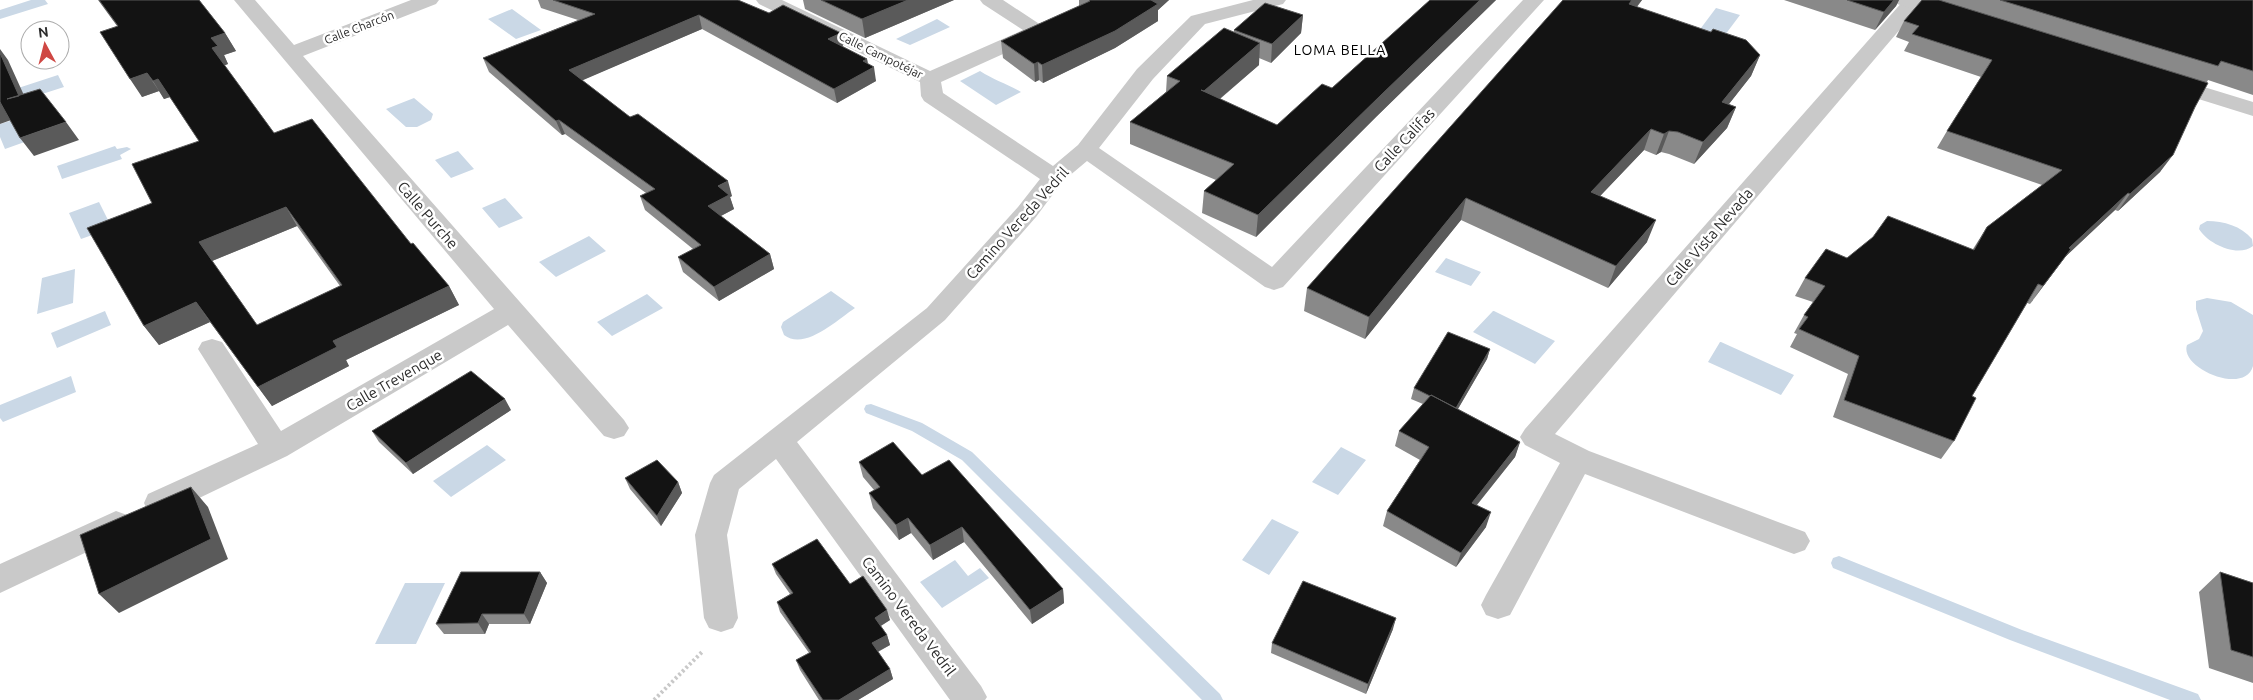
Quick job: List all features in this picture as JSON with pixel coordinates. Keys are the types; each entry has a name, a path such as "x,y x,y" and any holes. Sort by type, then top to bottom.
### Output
{"street":[{"name":"Calle Purche","path":"244,0 511,312 614,428"},
{"name":"Calle Charcón","path":"289,54 429,0"},
{"name":"Calle Campotéjar","path":"766,0 930,79 932,96 1054,177"},
{"path":"930,79 1037,31 990,0"},
{"name":"Camino Vereda Vedril","path":"722,618 711,535 725,483 936,314 1026,212 1054,177 1086,150 1145,74 1198,20 1276,0"},
{"name":"Calle Califas","path":"1086,150 1274,281 1534,0"},
{"path":"1911,1 1970,20"},
{"name":"Calle Vista Nevada","path":"1794,541 1578,459 1536,437 1911,1"},
{"path":"2151,76 2253,109"},
{"name":"Calle Trevenque","path":"0,579 276,448 511,312"},
{"path":"212,349 276,448"},
{"name":"Camino Vereda Vedril","path":"778,439 968,697"},
{"path":"1498,605 1578,459"}],"path":[{"path":"654,700 702,653 722,618"}],"water":[{"path":"31,0 45,0 48,4 0,19 0,10"},
{"path":"1716,8 1740,15 1725,35 1705,31 1701,28"},
{"path":"512,9 541,30 516,39 488,19"},
{"path":"937,19 950,27 910,45 896,39"},
{"path":"980,71 1021,92 996,105 960,81"},
{"path":"58,75 64,87 11,104 6,92"},
{"path":"414,98 433,114 431,120 417,127 406,127 386,109"},
{"path":"23,117 33,139 5,149 0,137 0,124"},
{"path":"115,146 117,149 127,147 131,149 120,155 122,159 62,179 57,166"},
{"path":"458,151 474,169 451,178 435,160"},
{"path":"505,198 523,218 499,228 482,208"},
{"path":"99,202 112,228 81,239 69,213"},
{"path":"2207,221 2226,223 2243,231 2252,239 2253,246 2240,251 2224,248 2216,244 2203,235 2199,229 2200,225"},
{"path":"589,236 606,251 556,277 539,262"},
{"path":"1446,258 1481,272 1471,286 1435,272"},
{"path":"75,269 73,303 37,314 42,278"},
{"path":"831,291 855,308 811,337 792,339 784,335 781,327 783,322"},
{"path":"647,294 663,308 612,336 597,322"},
{"path":"2207,298 2231,302 2253,315 2253,366 2248,375 2238,379 2226,379 2214,375 2202,370 2187,354 2187,345 2199,339 2203,331 2196,309 2196,301"},
{"path":"105,311 111,325 57,348 51,333"},
{"path":"1493,311 1555,341 1535,364 1473,332"},
{"path":"1720,342 1794,375 1781,395 1708,362"},
{"path":"71,376 76,392 3,422 0,418 0,405"},
{"path":"487,445 506,460 451,497 433,481"},
{"path":"1341,447 1366,460 1338,495 1312,482"},
{"path":"1272,519 1299,532 1269,575 1242,560"},
{"path":"955,560 968,576 980,568 989,578 942,608 920,582"},
{"path":"405,583 445,583 416,644 375,644"}],"building":[{"path":"99,0 199,0 225,33 211,38 218,46 212,48 274,133 312,119 411,244 413,243 449,286 333,341 337,347 258,387 196,302 144,326 87,228 152,203 132,164 199,141 158,79 153,81 147,73 130,79 100,32 118,26","holes":["286,207 342,285 257,325 199,242"]},
{"path":"553,0 738,0 769,13 783,5 841,33 828,39 867,59 863,61 874,67 834,89 699,15 569,70 630,117 638,114 728,181 718,186 729,195 708,206 770,254 714,287 678,257 701,245 640,196 655,189 559,120 556,121 483,58 595,14"},
{"path":"821,0 908,0 862,19"},
{"path":"1151,0 1158,4 1115,31 1042,65 1038,62 1034,64 1001,41 1090,1"},
{"path":"1430,0 1480,0 1258,215 1204,191 1234,164 1130,122 1180,81 1167,76 1224,28 1260,43 1204,91 1201,90 1277,125 1322,84 1332,88"},
{"path":"1563,0 1632,0 1629,4 1711,32 1713,29 1746,40 1760,55 1722,102 1736,107 1703,142 1678,132 1669,131 1664,134 1651,129 1591,192 1656,220 1616,266 1466,198 1369,317 1307,288"},
{"path":"1847,0 1894,0 1884,12"},
{"path":"1922,0 1939,0 2208,83 2173,155 2130,194 2128,193 2069,248 2071,249 2043,286 2038,284 1972,396 1976,398 1954,441 1844,400 1859,356 1799,329 1808,317 1804,315 1825,286 1805,278 1826,249 1847,258 1873,237 1888,216 1974,250 1987,227 2062,170 1947,131 1992,60 1912,34 1919,26 1904,21"},
{"path":"2000,0 2253,0 2253,71 2221,61 2218,66"},
{"path":"1265,3 1303,15 1272,44 1234,30"},
{"path":"0,53 19,95 40,89 66,122 20,138 0,102"},
{"path":"1448,332 1490,349 1456,408 1414,388"},
{"path":"471,371 505,399 406,463 372,431"},
{"path":"1431,395 1520,442 1472,503 1491,512 1461,553 1387,511 1429,447 1399,431"},
{"path":"893,442 922,475 949,460 1063,589 1030,610 962,527 930,545 908,518 896,525 869,493 880,487 859,462"},
{"path":"657,460 678,482 657,516 625,478"},
{"path":"191,487 211,539 99,594 80,535"},
{"path":"817,539 850,584 863,576 887,610 875,618 887,635 872,643 890,669 839,700 823,700 796,660 811,652 777,602 793,593 772,564"},
{"path":"461,572 540,572 524,614 482,614 478,623 436,624"},
{"path":"2220,572 2253,583 2253,657 2231,650"},
{"path":"1303,581 1396,618 1368,684 1272,643"}],"waterway":[{"path":"871,409 917,427 967,456 1214,700"},
{"path":"1839,563 2016,635 2192,700"}],"district":[{"name":"LOMA BELLA","path":"1340,50"}]}
